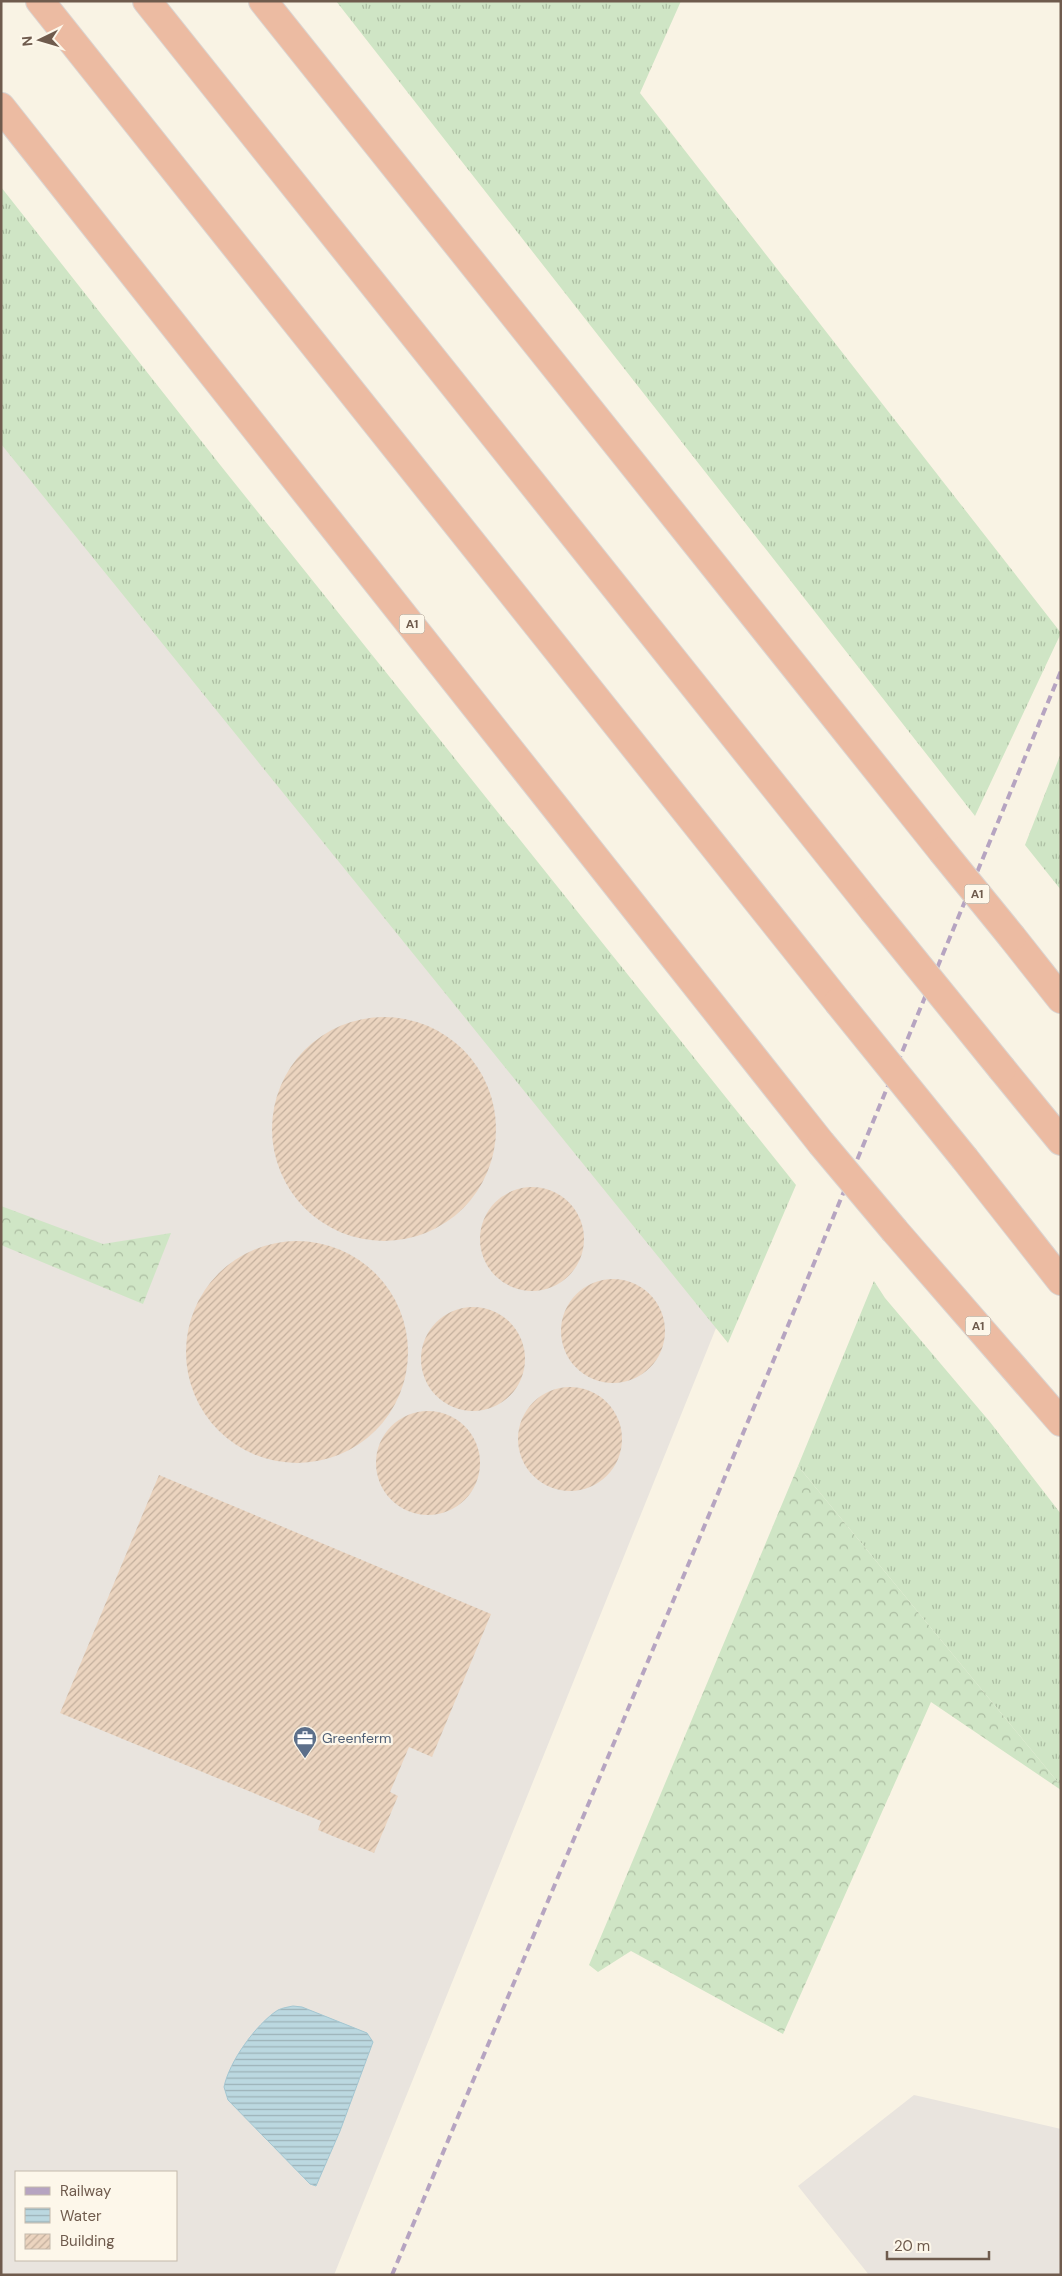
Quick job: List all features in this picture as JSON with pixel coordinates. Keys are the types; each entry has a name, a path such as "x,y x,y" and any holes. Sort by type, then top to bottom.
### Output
{"highway":[{"path":"40,1 1061,1281"},
{"path":"147,1 1061,1142"},
{"name":"A1","path":"263,1 1061,999"},
{"name":"A1","path":"1,107 821,1143 1061,1422"}],"shaded area":[{"path":"1,334 735,1281 334,2275 1,2275"},
{"path":"914,2095 1061,2129 1061,2275 869,2275 798,2186"}],"green space":[{"path":"336,1 681,1 640,93 1061,633 975,816"},
{"path":"1,187 221,466 796,1185 728,1343 1,444"},
{"path":"1061,753 1061,890 1025,845"},
{"path":"1,1206 103,1244 171,1233 143,1304 1,1245"},
{"path":"874,1281 885,1298 990,1422 1061,1514 1061,1786 798,1466"},
{"path":"798,1466 1061,1786 1061,1790 931,1702 783,2034 631,1951 598,1972 589,1965"}],"water":[{"path":"293,2006 302,2007 367,2033 373,2042 340,2131 316,2186 310,2184 228,2100 224,2087 237,2055 261,2024 278,2010"}],"building":[{"path":"384,1017 406,1019 427,1026 446,1036 463,1050 477,1067 487,1086 494,1107 496,1129 494,1151 487,1172 477,1191 463,1208 446,1222 427,1232 406,1239 384,1241 362,1239 341,1232 322,1222 305,1208 291,1191 281,1172 274,1151 272,1129 274,1107 281,1086 291,1067 305,1050 322,1036 341,1026 362,1019"},
{"path":"532,1187 552,1191 561,1195 569,1202 576,1210 580,1219 584,1239 580,1259 576,1268 569,1276 561,1283 552,1287 532,1291 512,1287 503,1283 495,1276 488,1268 484,1259 480,1239 484,1219 488,1210 495,1202 503,1195 512,1191"},
{"path":"286,1241 308,1241 340,1249 376,1273 400,1309 406,1330 408,1352 406,1374 400,1395 376,1431 340,1455 308,1463 286,1463 254,1455 226,1438 211,1423 194,1395 186,1363 186,1341 194,1309 211,1281 226,1266 254,1249"},
{"path":"613,1279 633,1283 642,1287 650,1294 657,1302 661,1311 665,1331 661,1351 657,1360 650,1368 642,1375 633,1379 613,1383 593,1379 584,1375 576,1368 569,1360 565,1351 561,1331 565,1311 569,1302 576,1294 584,1287 593,1283"},
{"path":"473,1307 493,1311 502,1315 510,1322 517,1330 521,1339 525,1359 521,1379 517,1388 510,1396 502,1403 493,1407 473,1411 453,1407 444,1403 436,1396 429,1388 425,1379 421,1359 425,1339 429,1330 436,1322 444,1315 453,1311"},
{"path":"570,1387 590,1391 599,1395 607,1402 614,1410 618,1419 622,1439 618,1459 614,1468 607,1476 599,1483 590,1487 570,1491 550,1487 541,1483 533,1476 526,1468 522,1459 518,1439 522,1419 526,1410 533,1402 541,1395 550,1391"},
{"path":"428,1411 448,1415 457,1419 465,1426 472,1434 476,1443 480,1463 476,1483 472,1492 465,1500 457,1507 448,1511 428,1515 408,1511 399,1507 391,1500 384,1492 380,1483 376,1463 380,1443 384,1434 391,1426 399,1419 408,1415"},
{"path":"159,1475 491,1614 432,1757 409,1747 390,1792 398,1796 374,1853 318,1830 321,1821 60,1713"}],"railway":[{"path":"392,2275 1061,671"}],"place":[{"name":"Greenferm","path":"305,1759"}]}
